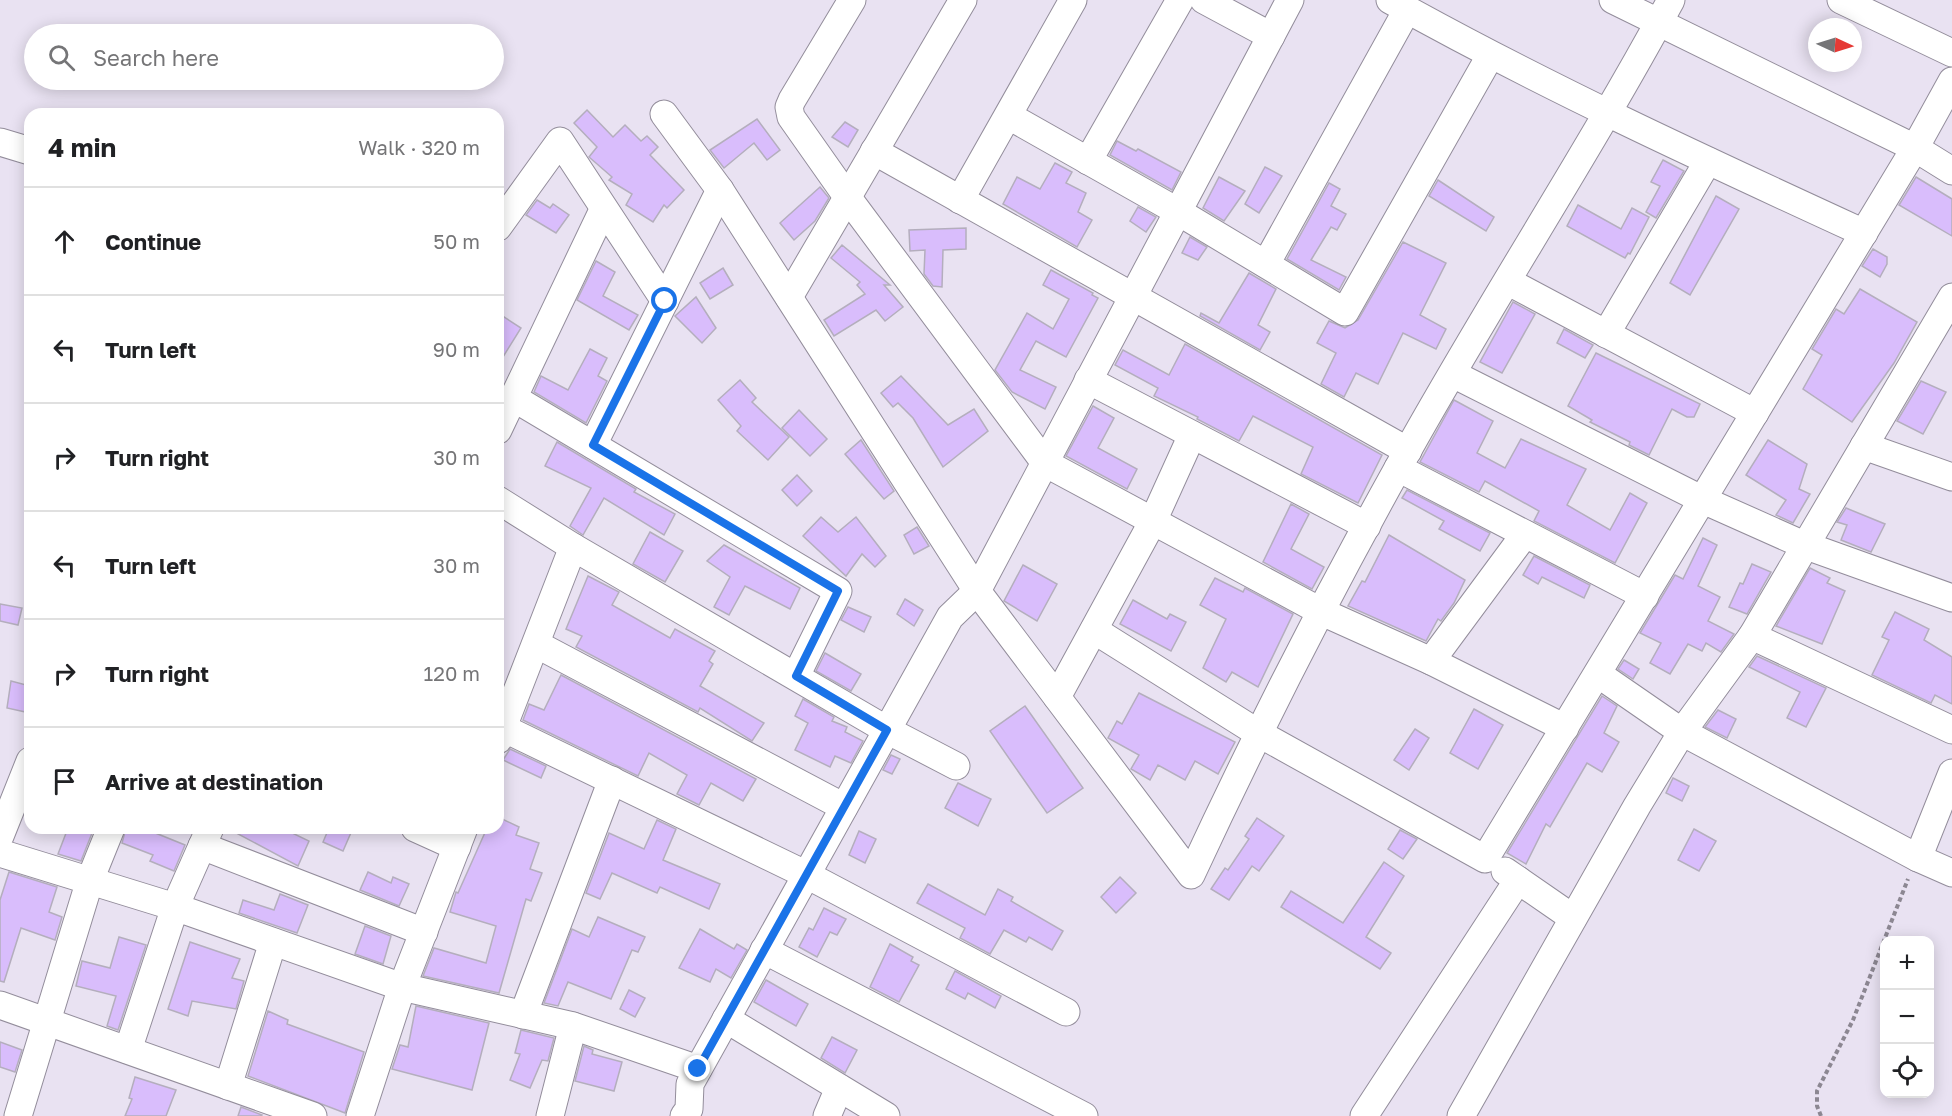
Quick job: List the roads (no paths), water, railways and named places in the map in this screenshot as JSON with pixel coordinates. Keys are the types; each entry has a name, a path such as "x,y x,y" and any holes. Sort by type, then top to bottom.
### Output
{"street":[{"path":"852,0 789,107 791,117 848,198 1045,463 1322,612 1431,661 1564,728"},
{"path":"789,297 963,0"},
{"path":"960,200 1073,0"},
{"path":"1088,161 1180,0"},
{"path":"1204,0 1271,36"},
{"path":"684,1116 689,1109 690,1084 698,1069 950,617 977,591 1290,0"},
{"path":"1613,0 1915,148 1952,171"},
{"path":"664,114 720,190 977,591 1191,875 1258,733 1403,459 1608,115 1671,0"},
{"path":"1841,0 1878,8 1952,53"},
{"path":"1266,264 1399,5 1490,56 1608,115 1864,233"},
{"path":"1009,116 1177,211 1345,312 1490,56"},
{"path":"1485,859 1864,233 1952,81"},
{"path":"504,219 560,141 603,210 665,301"},
{"path":"0,142 24,149"},
{"path":"874,151 1132,297 1525,534 1645,596"},
{"path":"1606,334 1708,161"},
{"path":"593,445 720,190"},
{"path":"504,417 603,210"},
{"path":"1509,282 1755,413"},
{"path":"1461,1116 1682,732 1752,636 1804,545 1948,310"},
{"path":"1453,374 1702,500 1804,545 1952,598"},
{"path":"1088,380 1367,525"},
{"path":"513,397 838,591 796,676"},
{"path":"1057,697 1154,521 1192,435"},
{"path":"1864,446 1952,477"},
{"path":"504,504 573,547 887,730 956,766"},
{"path":"1431,661 1525,534"},
{"path":"504,724 573,547"},
{"path":"1094,630 1258,733 1485,859 1573,918"},
{"path":"1752,636 1952,730"},
{"path":"536,644 844,807"},
{"path":"1598,674 1682,732 1918,858 1952,873"},
{"path":"504,736 612,780 807,875 1066,1012"},
{"path":"1918,858 1952,773"},
{"path":"0,836 24,775"},
{"path":"523,1015 612,780"},
{"path":"18,1116 90,880 109,834"},
{"path":"363,1115 402,987 460,837 445,834"},
{"path":"128,1050 175,907 206,837 424,932"},
{"path":"0,853 175,907 402,987 573,1026 698,1069"},
{"path":"1364,1116 1518,880"},
{"path":"228,1086 273,942"},
{"path":"765,950 1084,1116"},
{"path":"0,1005 313,1116"},
{"path":"726,1019 886,1116"},
{"path":"550,1116 573,1026"},
{"path":"827,1116 839,1088"}]}
